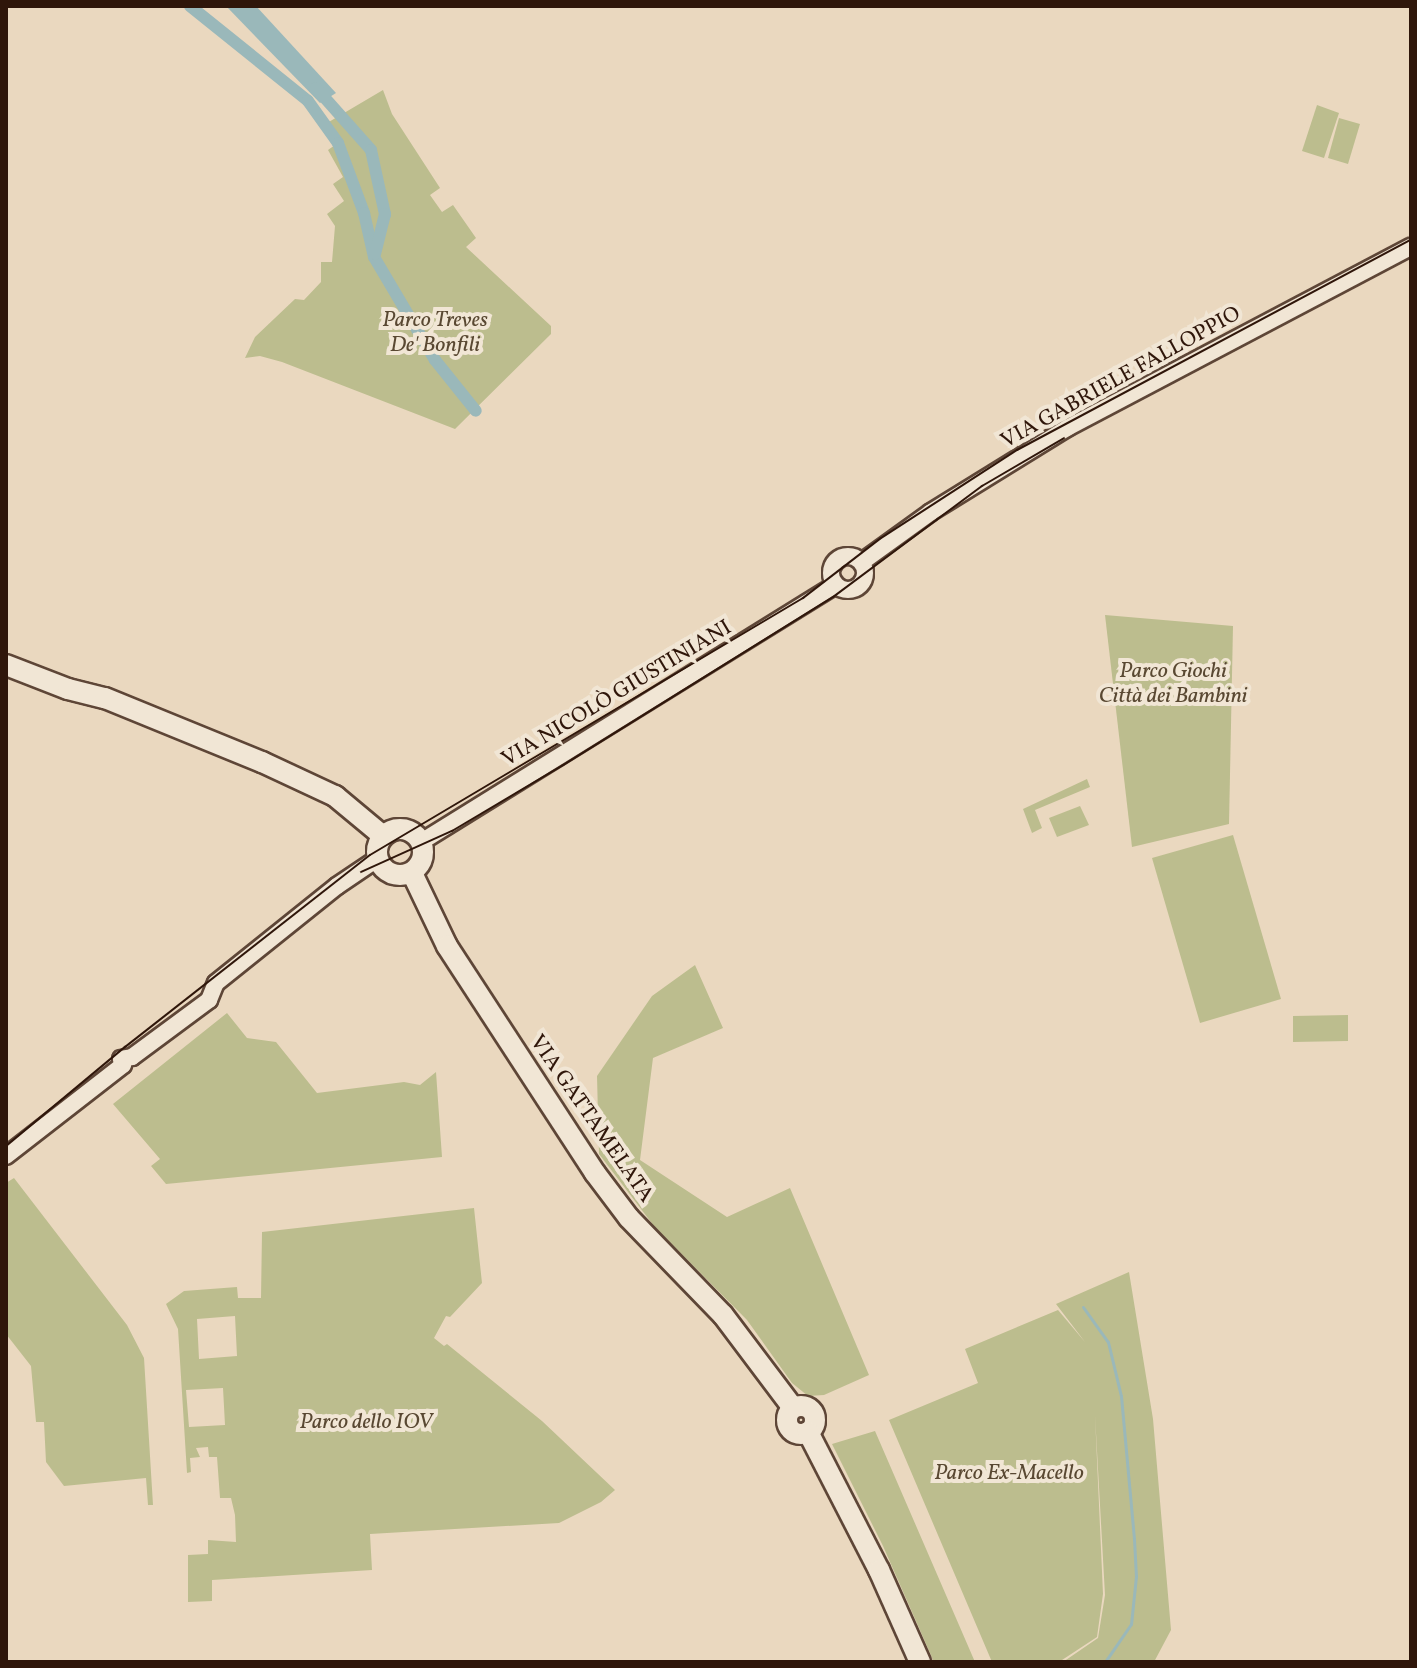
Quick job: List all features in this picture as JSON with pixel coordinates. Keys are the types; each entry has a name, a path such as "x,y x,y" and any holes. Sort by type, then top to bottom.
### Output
{"main road":[{"path":"6,652 70,678 105,698 324,791 356,811 383,836"},
{"path":"6,665 68,689 105,698"},
{"path":"400,829 411,832 421,842 423,856 412,873 400,876 388,873 377,859 377,847 383,836 400,829"},
{"name":"VIA GATTAMELATA","path":"412,873 447,946 595,1173 629,1218 723,1315 793,1408 787,1417 789,1428 798,1434 808,1432 879,1570 920,1662"}],"street":[{"name":"VIA GABRIELE FALLOPPIO","path":"862,562 931,512 1067,428 1411,247"},
{"path":"850,556 862,562 865,573 859,586 850,590 836,585 831,572 836,560 850,556"},
{"name":"VIA NICOLÒ GIUSTINIANI","path":"421,842 836,585"},
{"path":"6,1156 123,1065 121,1059 132,1057 209,1000 216,983 337,886 377,859"}],"green space":[{"name":"Parco Treves De' Bonfili","path":"383,90 392,114 440,188 430,195 442,212 453,205 476,238 466,247 551,326 551,334 455,429 282,362 260,356 245,358 255,337 295,299 304,300 321,282 321,262 332,262 335,226 327,214 344,201 333,184 343,177 328,150 335,145 322,126"},
{"path":"1317,105 1339,113 1324,158 1302,151"},
{"path":"1339,118 1360,124 1348,164 1328,158"},
{"name":"Parco Giochi Città dei Bambini","path":"1105,615 1233,626 1229,824 1132,847"},
{"path":"1087,779 1090,787 1035,810 1042,828 1032,833 1023,809"},
{"path":"1080,806 1089,825 1057,837 1049,818"},
{"path":"1233,835 1281,999 1200,1023 1152,858"},
{"path":"695,965 723,1028 653,1058 640,1160 727,1217 790,1188 869,1375 824,1395 808,1396 792,1383 747,1320 654,1226 599,1154 597,1076 652,996"},
{"path":"227,1013 247,1038 276,1042 317,1093 404,1082 420,1085 436,1072 442,1157 166,1184 151,1166 160,1159 113,1104"},
{"path":"1348,1015 1348,1041 1293,1042 1293,1016"},
{"path":"14,1178 127,1325 144,1358 153,1505 148,1505 146,1478 64,1486 46,1462 44,1422 36,1422 31,1366 6,1334 6,1183"},
{"name":"Parco dello IOV","path":"474,1208 482,1283 450,1317 446,1316 434,1338 444,1346 447,1344 542,1421 615,1490 601,1502 559,1523 370,1534 372,1570 212,1580 212,1601 188,1602 188,1555 208,1554 208,1540 236,1542 235,1515 231,1498 220,1498 217,1457 209,1457 208,1447 196,1448 200,1457 190,1458 191,1472 187,1473 178,1329 166,1304 184,1291 237,1287 238,1298 261,1298 262,1232","holes":["235,1316 237,1356 199,1359 197,1319","223,1388 225,1425 189,1427 186,1390"]},
{"name":"Parco Ex-Macello","path":"1129,1272 1153,1419 1171,1630 1154,1662 1063,1662 1098,1638 1105,1595 1095,1415 1103,1594 1097,1637 1059,1662 992,1662 889,1420 978,1383 965,1349 1058,1310 1085,1342 1056,1304"},
{"path":"875,1431 975,1662 934,1662 883,1546 832,1444"}],"water":[{"path":"226,6 256,6 336,93 320,103"}],"waterway":[{"path":"190,6 308,101 338,143 364,213 374,257 435,360 476,411"},
{"path":"316,88 371,150 385,214 375,254"},
{"path":"1083,1307 1108,1342 1121,1396 1134,1539 1136,1576 1131,1624 1105,1662"}],"tram line":[{"path":"6,1146 125,1047 370,855 803,598 881,538 1017,450 1411,240"},
{"path":"361,872 452,831 563,765 833,597 982,486 1064,438"}]}
